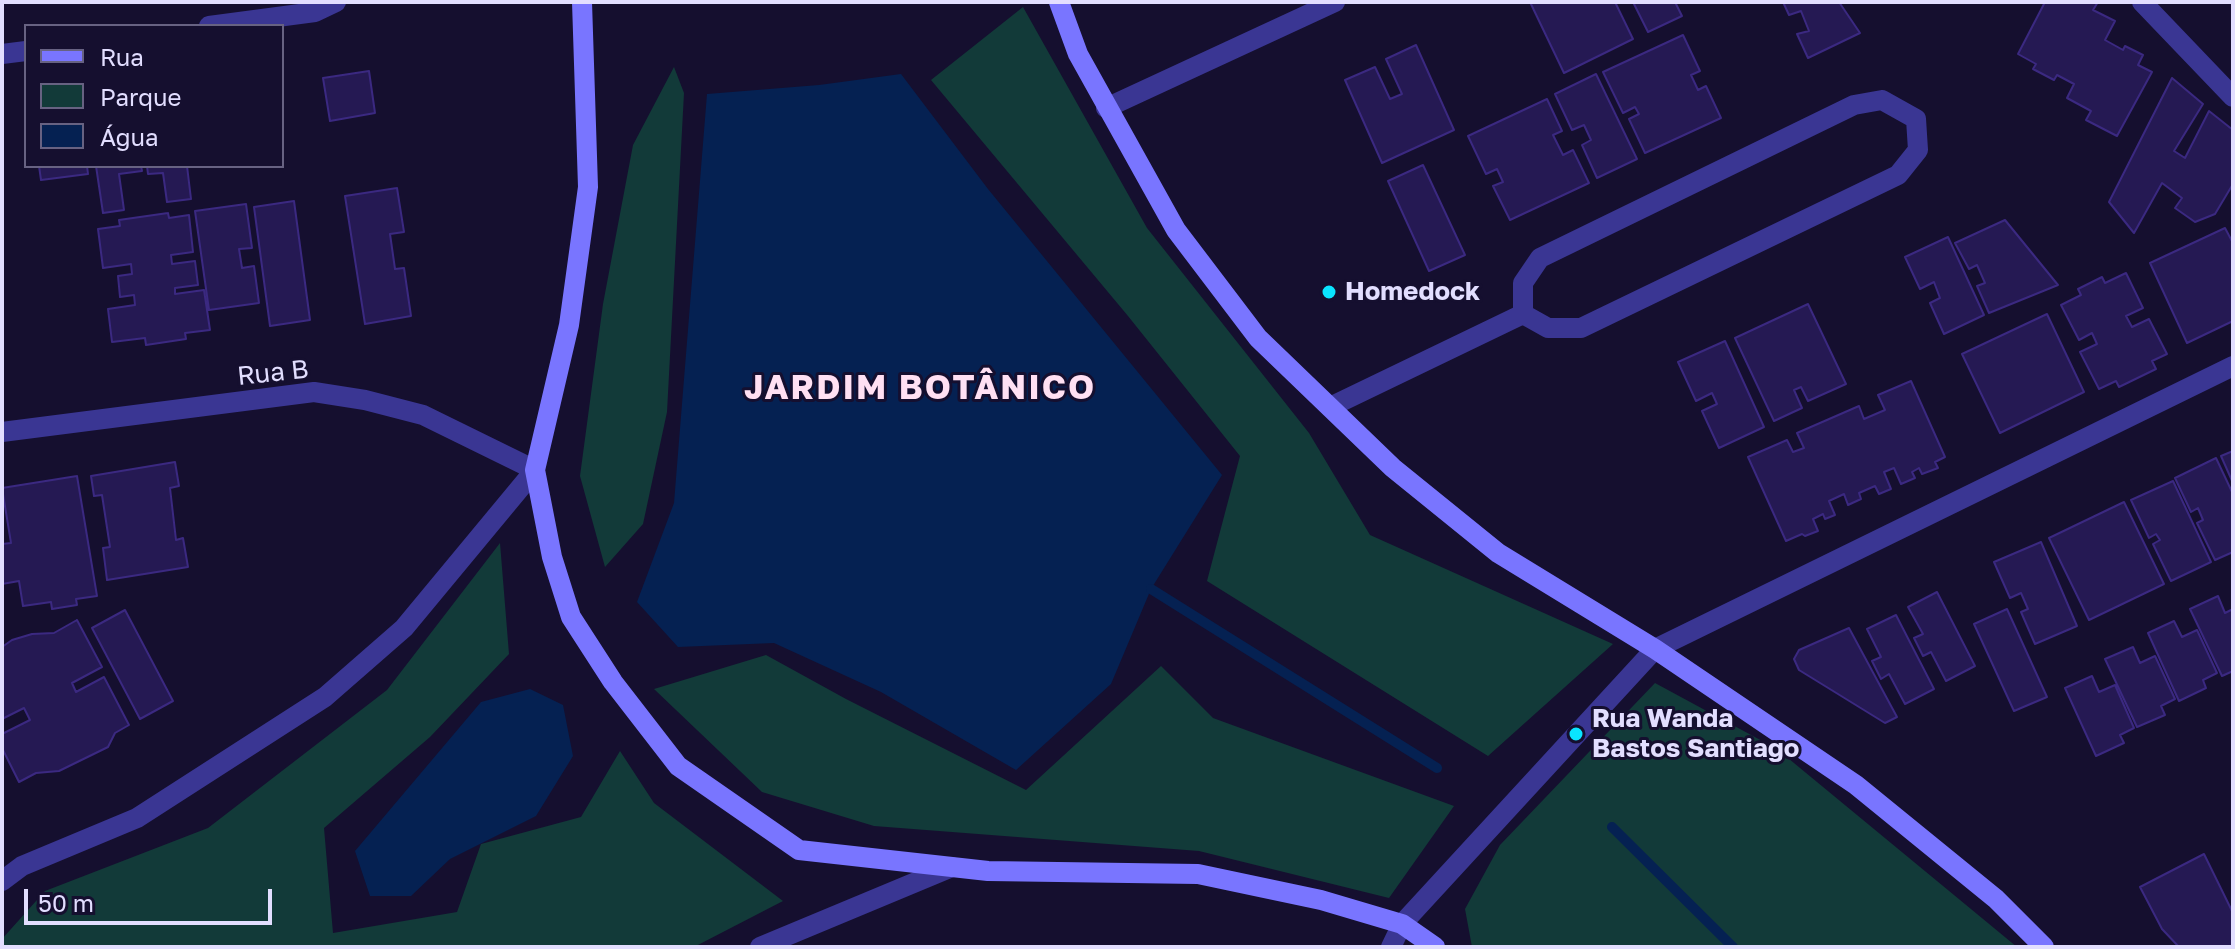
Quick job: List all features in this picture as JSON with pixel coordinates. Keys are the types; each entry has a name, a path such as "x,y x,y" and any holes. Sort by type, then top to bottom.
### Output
{"main road":[{"path":"582,2 588,187 569,325 535,470 552,557 571,617 613,682 678,766 799,850 988,871 1198,874 1321,900 1402,924 1435,947"},
{"path":"1059,2 1078,54 1176,230 1258,338 1393,468 1498,553 1655,649 1856,785 1996,899 2044,947"}],"street":[{"path":"224,24 315,12 336,2"},
{"path":"1106,108 1335,2"},
{"path":"2142,2 2233,97"},
{"path":"2,54 24,51"},
{"path":"1882,100 1916,119 1918,150 1898,175 1581,328 1548,328 1523,314 1523,283 1540,258 1854,105 1882,100"},
{"path":"1330,407 1523,314"},
{"path":"1391,947 1402,924 1655,649 2233,366"},
{"name":"Rua B","path":"2,432 314,392 365,400 423,415 535,470"},
{"path":"2,881 22,866 137,818 325,697 404,628 535,470"},
{"path":"769,945 952,867"}],"green space":[{"path":"1023,7 1147,228 1309,433 1370,535 1613,644 1488,756 1207,581 1240,456 931,80"},
{"path":"674,67 684,93 667,412 643,524 605,567 580,476 603,304 633,145"},
{"path":"500,543 509,654 430,737 324,828 333,933 457,912 481,844 581,817 620,751 654,803 783,901 694,947 2,947 2,939 45,891 208,828 387,690"},
{"path":"766,655 1026,790 1161,666 1213,718 1454,806 1389,898 1199,851 874,826 762,792 654,689"},
{"path":"1655,683 1777,749 2017,947 1472,947 1465,909 1500,845"}],"water":[{"path":"901,74 988,189 1222,475 1151,589 1111,684 1016,770 881,692 774,643 678,647 637,602 674,503 707,94 819,85"},
{"path":"530,689 563,705 573,756 536,816 450,859 411,896 370,896 355,851 481,702"}],"building":[{"path":"1530,2 1615,2 1633,39 1564,73"},
{"path":"1633,2 1675,2 1682,16 1648,32"},
{"path":"1783,2 1839,2 1860,33 1808,58 1797,34 1809,31 1801,11 1789,15"},
{"path":"2045,2 2098,2 2093,10 2115,21 2105,40 2123,50 2125,46 2143,55 2138,65 2152,72 2117,136 2086,120 2091,111 2067,98 2074,84 2057,75 2054,80 2033,69 2036,64 2018,54"},
{"path":"1683,35 1700,71 1691,75 1698,90 1706,86 1721,118 1645,153 1629,119 1639,114 1635,107 1623,113 1603,72"},
{"path":"1416,45 1454,130 1382,163 1345,80 1375,67 1390,99 1402,94 1386,59"},
{"path":"369,71 375,113 330,121 323,78"},
{"path":"1596,74 1637,159 1597,178 1582,145 1591,140 1584,125 1572,130 1555,94"},
{"path":"2172,78 2203,104 2174,151 2185,158 2209,111 2233,130 2233,184 2215,214 2195,222 2175,208 2182,198 2162,183 2134,233 2109,202"},
{"path":"1547,99 1562,131 1553,135 1563,155 1573,150 1589,183 1510,220 1493,186 1503,182 1497,169 1486,174 1468,136"},
{"path":"1423,165 1465,255 1429,271 1388,181"},
{"path":"39,168 87,168 88,174 41,180"},
{"path":"96,168 141,168 142,171 119,174 124,210 103,213"},
{"path":"147,168 187,168 191,199 167,202 163,173 148,174"},
{"path":"397,188 404,232 390,234 395,269 404,268 411,316 365,324 345,196"},
{"path":"294,201 310,320 270,326 254,207"},
{"path":"246,204 252,248 239,249 242,268 254,266 259,303 209,310 195,211"},
{"path":"168,213 169,218 189,215 193,252 171,255 172,264 195,261 198,285 175,288 175,294 204,290 210,330 185,333 186,339 146,345 145,338 112,342 108,309 135,305 134,295 120,297 118,276 132,274 131,264 103,268 98,229 120,226 119,220"},
{"path":"2005,220 2058,285 1989,313 1977,286 1985,283 1977,265 1969,269 1955,243"},
{"path":"2225,228 2233,243 2233,321 2187,343 2150,263"},
{"path":"1948,237 1984,315 1944,334 1930,303 1940,298 1934,282 1920,289 1905,257"},
{"path":"2126,273 2143,308 2126,316 2132,327 2149,319 2167,354 2152,361 2156,369 2119,387 2116,381 2099,389 2080,352 2097,344 2092,333 2079,340 2061,305 2081,295 2078,289 2102,277 2105,283"},
{"path":"1808,304 1846,384 1808,401 1801,387 1794,390 1802,408 1774,421 1735,338"},
{"path":"2047,314 2084,392 2000,433 1962,354"},
{"path":"1725,341 1764,427 1719,448 1702,411 1717,404 1712,393 1696,401 1678,362"},
{"path":"1911,381 1945,457 1935,462 1938,468 1922,474 1919,468 1912,472 1915,478 1901,484 1894,468 1884,472 1891,489 1879,494 1875,486 1859,493 1861,499 1848,505 1844,494 1829,501 1835,515 1825,519 1823,514 1813,519 1818,531 1786,541 1748,457 1787,440 1793,452 1804,448 1797,433 1859,406 1864,419 1885,410 1878,395"},
{"path":"2233,451 2233,483 2221,456"},
{"path":"2216,458 2233,494 2233,552 2215,560 2197,523 2203,520 2198,508 2191,512 2175,478"},
{"path":"175,462 179,486 170,488 176,540 183,538 188,567 107,580 103,548 110,547 102,495 94,496 91,476"},
{"path":"77,476 97,596 76,599 77,605 52,609 51,602 23,606 19,581 2,584 2,544 11,543 2,488"},
{"path":"2173,481 2211,562 2171,581 2153,544 2160,540 2156,534 2149,538 2131,500"},
{"path":"2124,502 2164,584 2089,620 2049,538"},
{"path":"2041,542 2077,626 2035,644 2021,612 2028,609 2021,593 2010,598 1994,562"},
{"path":"1937,592 1975,666 1946,681 1931,652 1923,656 1914,638 1923,634 1908,607"},
{"path":"2218,596 2225,613 2233,609 2233,671 2222,676 2190,609"},
{"path":"2007,609 2047,697 2014,711 1974,624"},
{"path":"125,610 173,701 140,719 92,628"},
{"path":"1896,615 1934,689 1905,704 1889,674 1881,679 1872,661 1881,657 1867,629"},
{"path":"77,620 102,667 72,683 76,692 104,677 129,725 115,733 108,747 59,771 36,773 19,782 2,748 2,734 30,720 24,708 2,719 2,647 12,640 32,634 54,633"},
{"path":"2174,621 2182,637 2197,630 2217,673 2203,680 2206,688 2179,701 2148,633"},
{"path":"1849,628 1897,717 1885,723 1799,670 1794,659 1799,650"},
{"path":"2133,647 2140,663 2155,656 2175,699 2161,706 2165,715 2137,727 2105,659"},
{"path":"2092,676 2099,692 2115,685 2134,728 2120,735 2124,743 2096,756 2065,688"},
{"path":"2204,854 2233,913 2233,947 2179,947 2162,929 2140,887"}],"waterway":[{"path":"1151,589 1437,768"},
{"path":"1612,827 1733,947"}],"place":[{"name":"Homedock","path":"1329,292"},
{"name":"Rua Wanda Bastos Santiago","path":"1576,734"}],"district":[{"name":"JARDIM BOTÂNICO","path":"920,388"}]}
